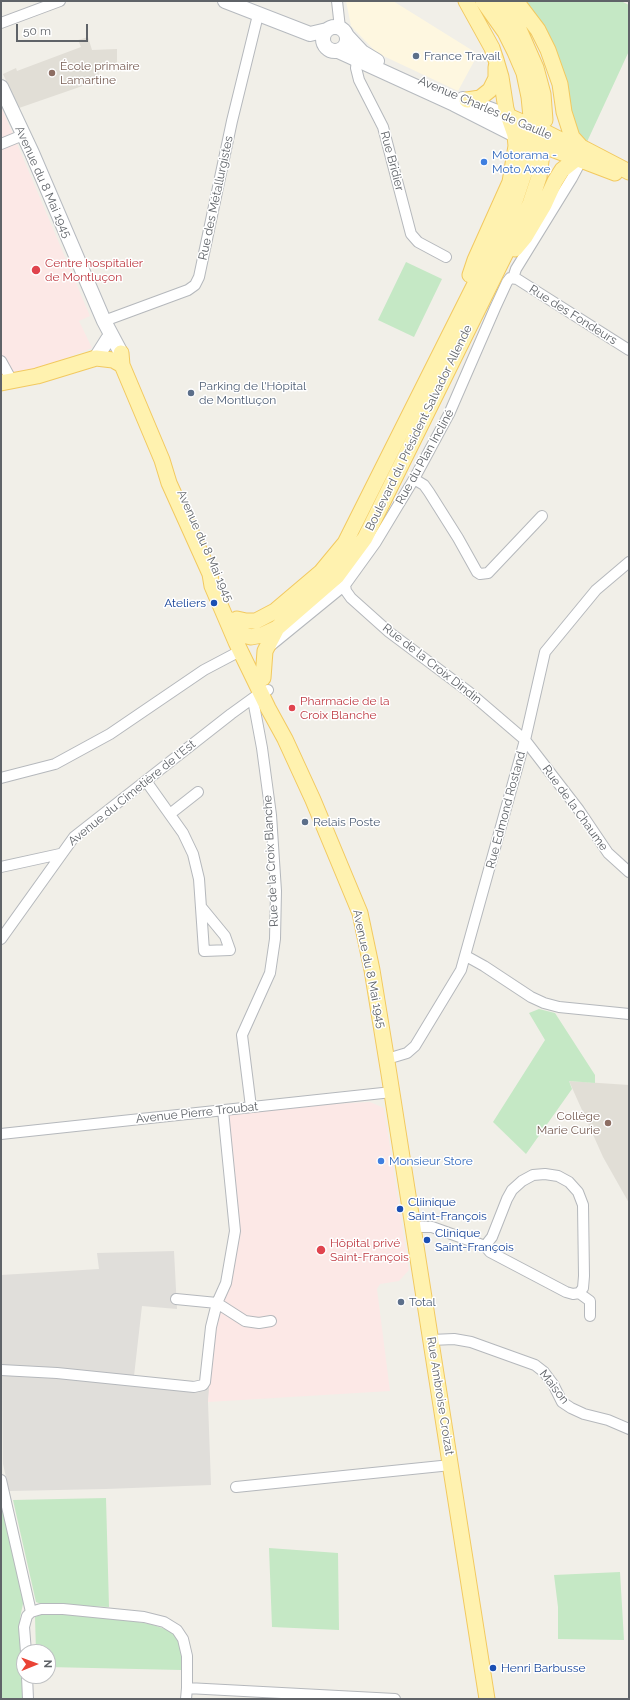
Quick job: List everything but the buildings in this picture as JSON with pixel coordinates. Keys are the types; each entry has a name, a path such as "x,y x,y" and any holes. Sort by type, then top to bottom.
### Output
{"main road":[{"path":"225,1 310,34 335,34"},
{"path":"466,1 492,48 521,138 549,134 561,122 564,112"},
{"path":"483,1 505,32 516,52 524,73 529,97 549,134"},
{"path":"500,1 518,27 536,68 543,94 555,181"},
{"path":"516,1 538,30 548,50 560,84 564,112 572,137 586,150 629,172"},
{"name":"Avenue Charles de Gaulle","path":"360,56 335,34 331,50 374,60 455,98 521,138 549,134 629,172"},
{"path":"460,102 480,98 490,90 496,78 496,60"},
{"name":"Avenue du 8 Mai 1945","path":"1,87 104,321 162,460 169,483 210,574 212,586 249,644"},
{"name":"Avenue Charles de Gaulle","path":"460,102 521,138"},
{"name":"Avenue Charles de Gaulle","path":"549,134 582,160 629,177"},
{"name":"Boulevard du Président Salvador Allende","path":"249,644 277,628 337,576 365,538 530,204 539,177 521,138"},
{"name":"Boulevard du Président Salvador Allende","path":"249,644 275,611 321,572 345,543 516,198 525,171 521,138"},
{"path":"498,268 525,237 562,170 582,160 629,172"},
{"name":"Avenue du 8 Mai 1945","path":"104,321 108,339 119,359"},
{"path":"96,358 108,339"},
{"path":"6,382 37,376 96,358 119,359"},
{"name":"Avenue du 8 Mai 1945","path":"162,460 176,480 249,644 263,694 313,800 360,913 372,970 392,1092"},
{"name":"Boulevard du Président Salvador Allende","path":"237,619 256,621 275,611"},
{"name":"Boulevard du Président Salvador Allende","path":"249,644 263,694"},
{"name":"Rue Ambroise Croizat","path":"392,1092 487,1699"}],"street":[{"path":"1,23 60,1"},
{"path":"335,34 337,1"},
{"name":"Rue des Métallurgistes","path":"104,321 188,290 195,285 199,277 232,121 258,15"},
{"name":"Rue Bridier","path":"360,56 356,68 359,80 378,116 386,137 412,234 418,242 446,257"},
{"path":"1,144 23,136"},
{"name":"Rue du Plan Incliné","path":"1,778 55,764 110,734 204,670 345,585 376,542 414,479 449,414 506,282 515,275 582,160"},
{"name":"Rue des Fondeurs","path":"515,275 629,350"},
{"path":"1,361 6,382"},
{"path":"414,479 424,485 429,492 458,538 477,572 480,574 488,573 542,516"},
{"name":"Rue Edmond Rostand","path":"387,1059 408,1053 415,1046 462,970 525,740 545,652 596,590 629,562"},
{"name":"Rue de la Croix Dindin","path":"345,585 346,591 350,598 389,632 463,687 525,740"},
{"name":"Avenue du Cimetière de l'Est","path":"1,939 60,854 74,837 231,714 263,694"},
{"name":"Rue de la Croix Blanche","path":"251,1107 242,1035 270,973 275,939 276,891 270,815 262,748 263,694"},
{"name":"Rue de la Chaume","path":"525,740 578,810 608,853 629,872"},
{"path":"146,781 183,833 193,854 199,879 202,908"},
{"path":"170,814 198,792"},
{"path":"1,866 60,854"},
{"path":"466,956 531,997 544,1003 559,1007 629,1014"},
{"name":"Avenue Pierre Troubat","path":"1,1134 392,1092"},
{"path":"1,1370 57,1372 199,1387 205,1382 211,1327 217,1303 226,1283 235,1231 223,1110"},
{"path":"413,1227 432,1227 485,1246 490,1252 566,1292 573,1294 579,1293 583,1288 584,1276 583,1205 578,1192 569,1182 558,1176 545,1174 533,1175 522,1181 512,1190 492,1237 485,1246"},
{"path":"579,1293 590,1301 590,1316"},
{"path":"176,1299 217,1303 245,1321 258,1323 271,1321"},
{"name":"Maison","path":"431,1340 454,1339 471,1342 535,1365 544,1372 553,1384 562,1402 584,1414 608,1420 629,1429"},
{"path":"236,1486 451,1465"},
{"path":"1,1480 31,1612"},
{"path":"25,1644 24,1627 27,1616 31,1612 41,1609 63,1609 144,1617 164,1622 177,1630 183,1639 187,1656 186,1699"},
{"path":"27,1684 28,1699"},
{"path":"187,1688 395,1699"}],"shaded area":[{"path":"346,1 393,1 478,54 458,91 377,53 351,26"},
{"name":"École primaire Lamartine","path":"88,37 92,50 117,49 117,63 98,64 99,78 94,79 94,82 19,108 3,74 16,68 17,71 81,47 78,40"},
{"name":"Centre hospitalier de Montluçon","path":"1,106 90,316 79,321 92,348 40,368 1,377"},
{"name":"Collège Marie Curie","path":"569,1081 629,1085 629,1203 603,1157"},
{"name":"Hôpital privé Saint-François","path":"370,1102 384,1108 409,1270 399,1281 380,1284 377,1289 390,1391 208,1402 212,1348 240,1229 228,1115 310,1105"},
{"path":"174,1251 177,1309 142,1306 134,1376 210,1385 208,1402 211,1485 9,1491 3,1464 1,1275 99,1269 97,1253"}],"green space":[{"path":"521,1 621,1 629,5 629,51 586,144 570,118"},
{"path":"406,262 442,279 414,337 378,320"},
{"path":"539,1009 555,1013 595,1075 595,1083 569,1081 572,1089 526,1154 493,1122 545,1040 529,1013"},
{"path":"1,1498 24,1599 20,1618 21,1644 16,1644 16,1684 23,1684 24,1699 1,1699"},
{"path":"106,1498 109,1607 41,1604 36,1602 13,1500"},
{"path":"269,1548 338,1553 339,1630 272,1627"},
{"path":"620,1572 624,1640 558,1639 558,1607 554,1575"},
{"path":"45,1613 110,1617 150,1624 168,1630 177,1637 181,1648 181,1670 56,1667 56,1644 36,1644 35,1617"}],"place":[{"name":"France Travail","path":"416,56"},
{"name":"École primaire Lamartine","path":"52,73"},
{"name":"Motorama - Moto Axxe","path":"484,162"},
{"name":"Centre hospitalier de Montluçon","path":"36,270"},
{"name":"Parking de l'Hôpital de Montluçon","path":"191,393"},
{"name":"Ateliers","path":"214,603"},
{"name":"Pharmacie de la Croix Blanche","path":"292,708"},
{"name":"Relais Poste","path":"305,822"},
{"name":"Collège Marie Curie","path":"608,1123"},
{"name":"Monsieur Store","path":"381,1161"},
{"name":"Cliinique Saint-François","path":"400,1209"},
{"name":"Clinique Saint-François","path":"427,1240"},
{"name":"Hôpital privé Saint-François","path":"321,1250"},
{"name":"Total","path":"401,1302"},
{"name":"Henri Barbusse","path":"493,1668"}]}
